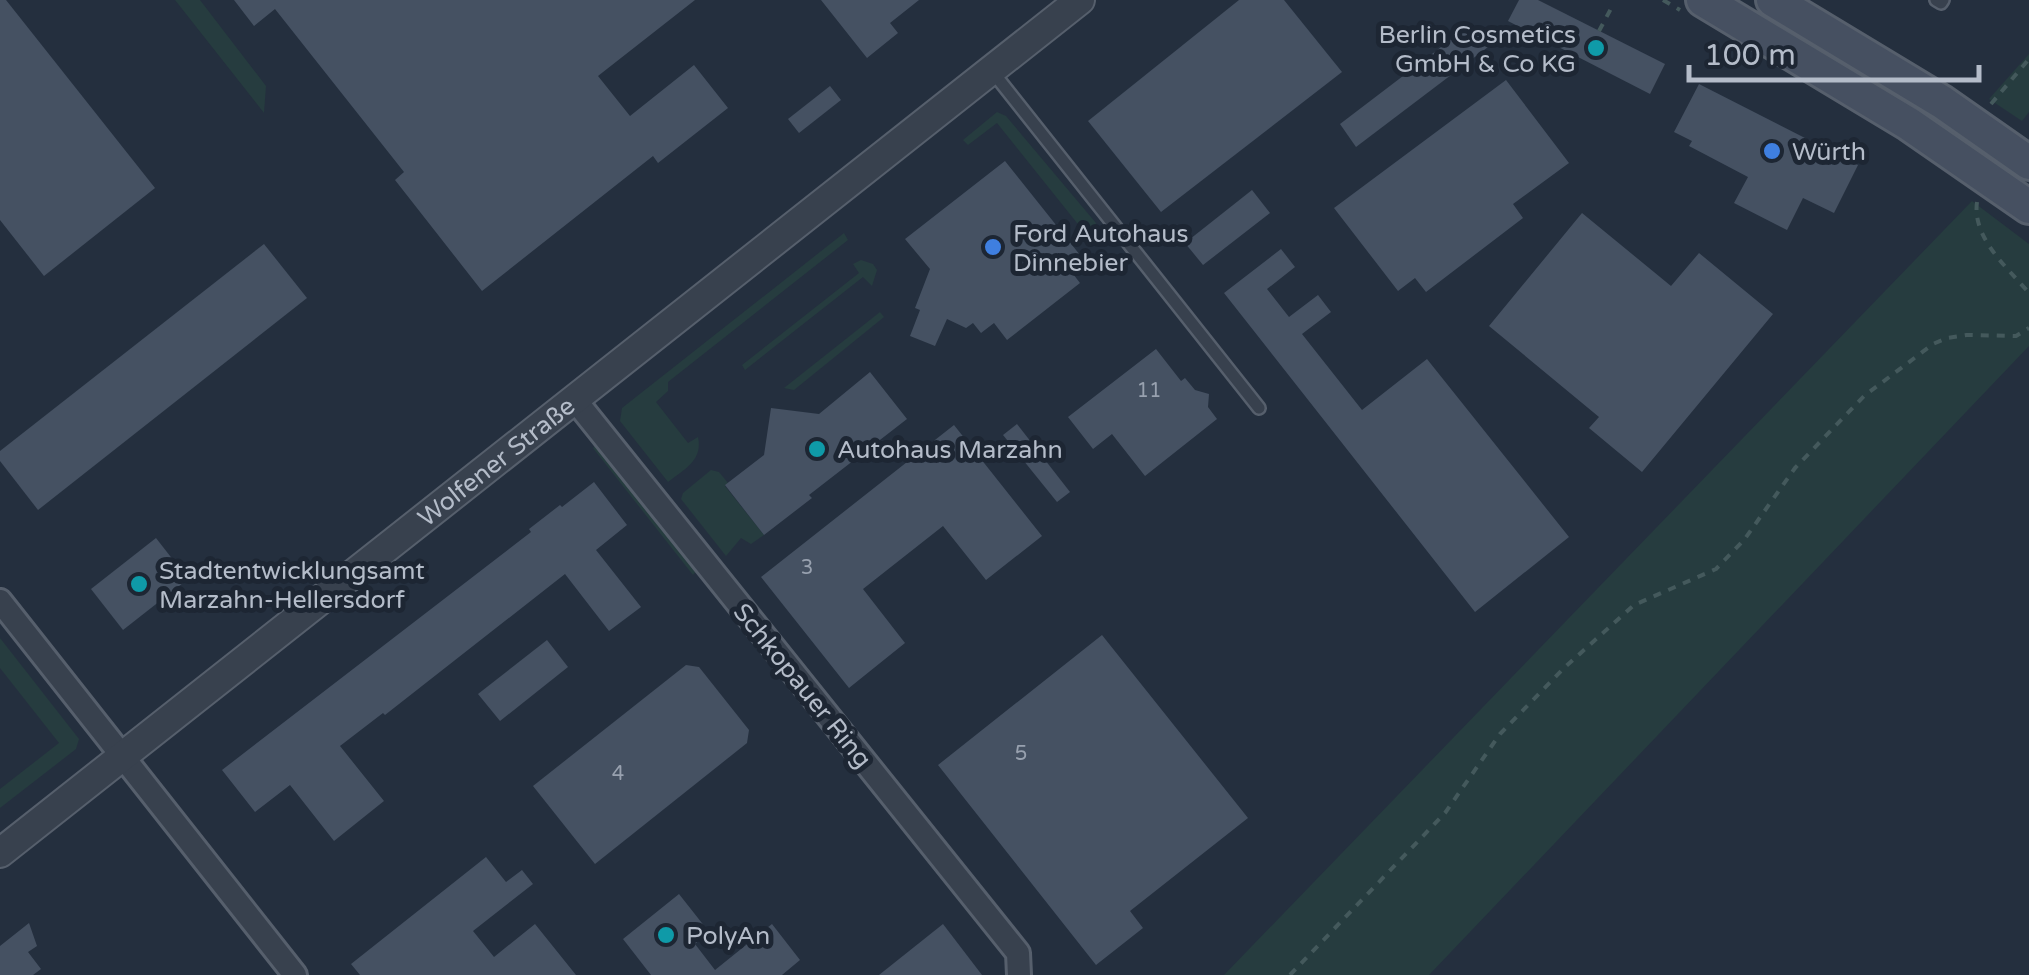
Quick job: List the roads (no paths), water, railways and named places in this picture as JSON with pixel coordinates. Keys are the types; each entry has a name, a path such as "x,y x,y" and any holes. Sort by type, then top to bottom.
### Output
{"main road":[{"path":"1703,0 1909,124 2029,208"},
{"path":"1788,4 2029,163"}],"street":[{"name":"Wolfener Straße","path":"0,853 1080,0"},
{"name":"Schkopauer Ring","path":"575,400 1018,953 1019,975"},
{"path":"0,602 295,975"}],"lane":[{"path":"1772,40 1788,4"},
{"path":"992,70 1260,408"}],"place":[{"name":"Berlin Cosmetics GmbH & Co KG","path":"1596,48"},
{"name":"Würth","path":"1772,151"},
{"name":"Ford Autohaus Dinnebier","path":"993,247"},
{"name":"Autohaus Marzahn","path":"817,449"},
{"name":"Stadtentwicklungsamt Marzahn-Hellersdorf","path":"139,584"},
{"name":"PolyAn","path":"666,935"}]}
